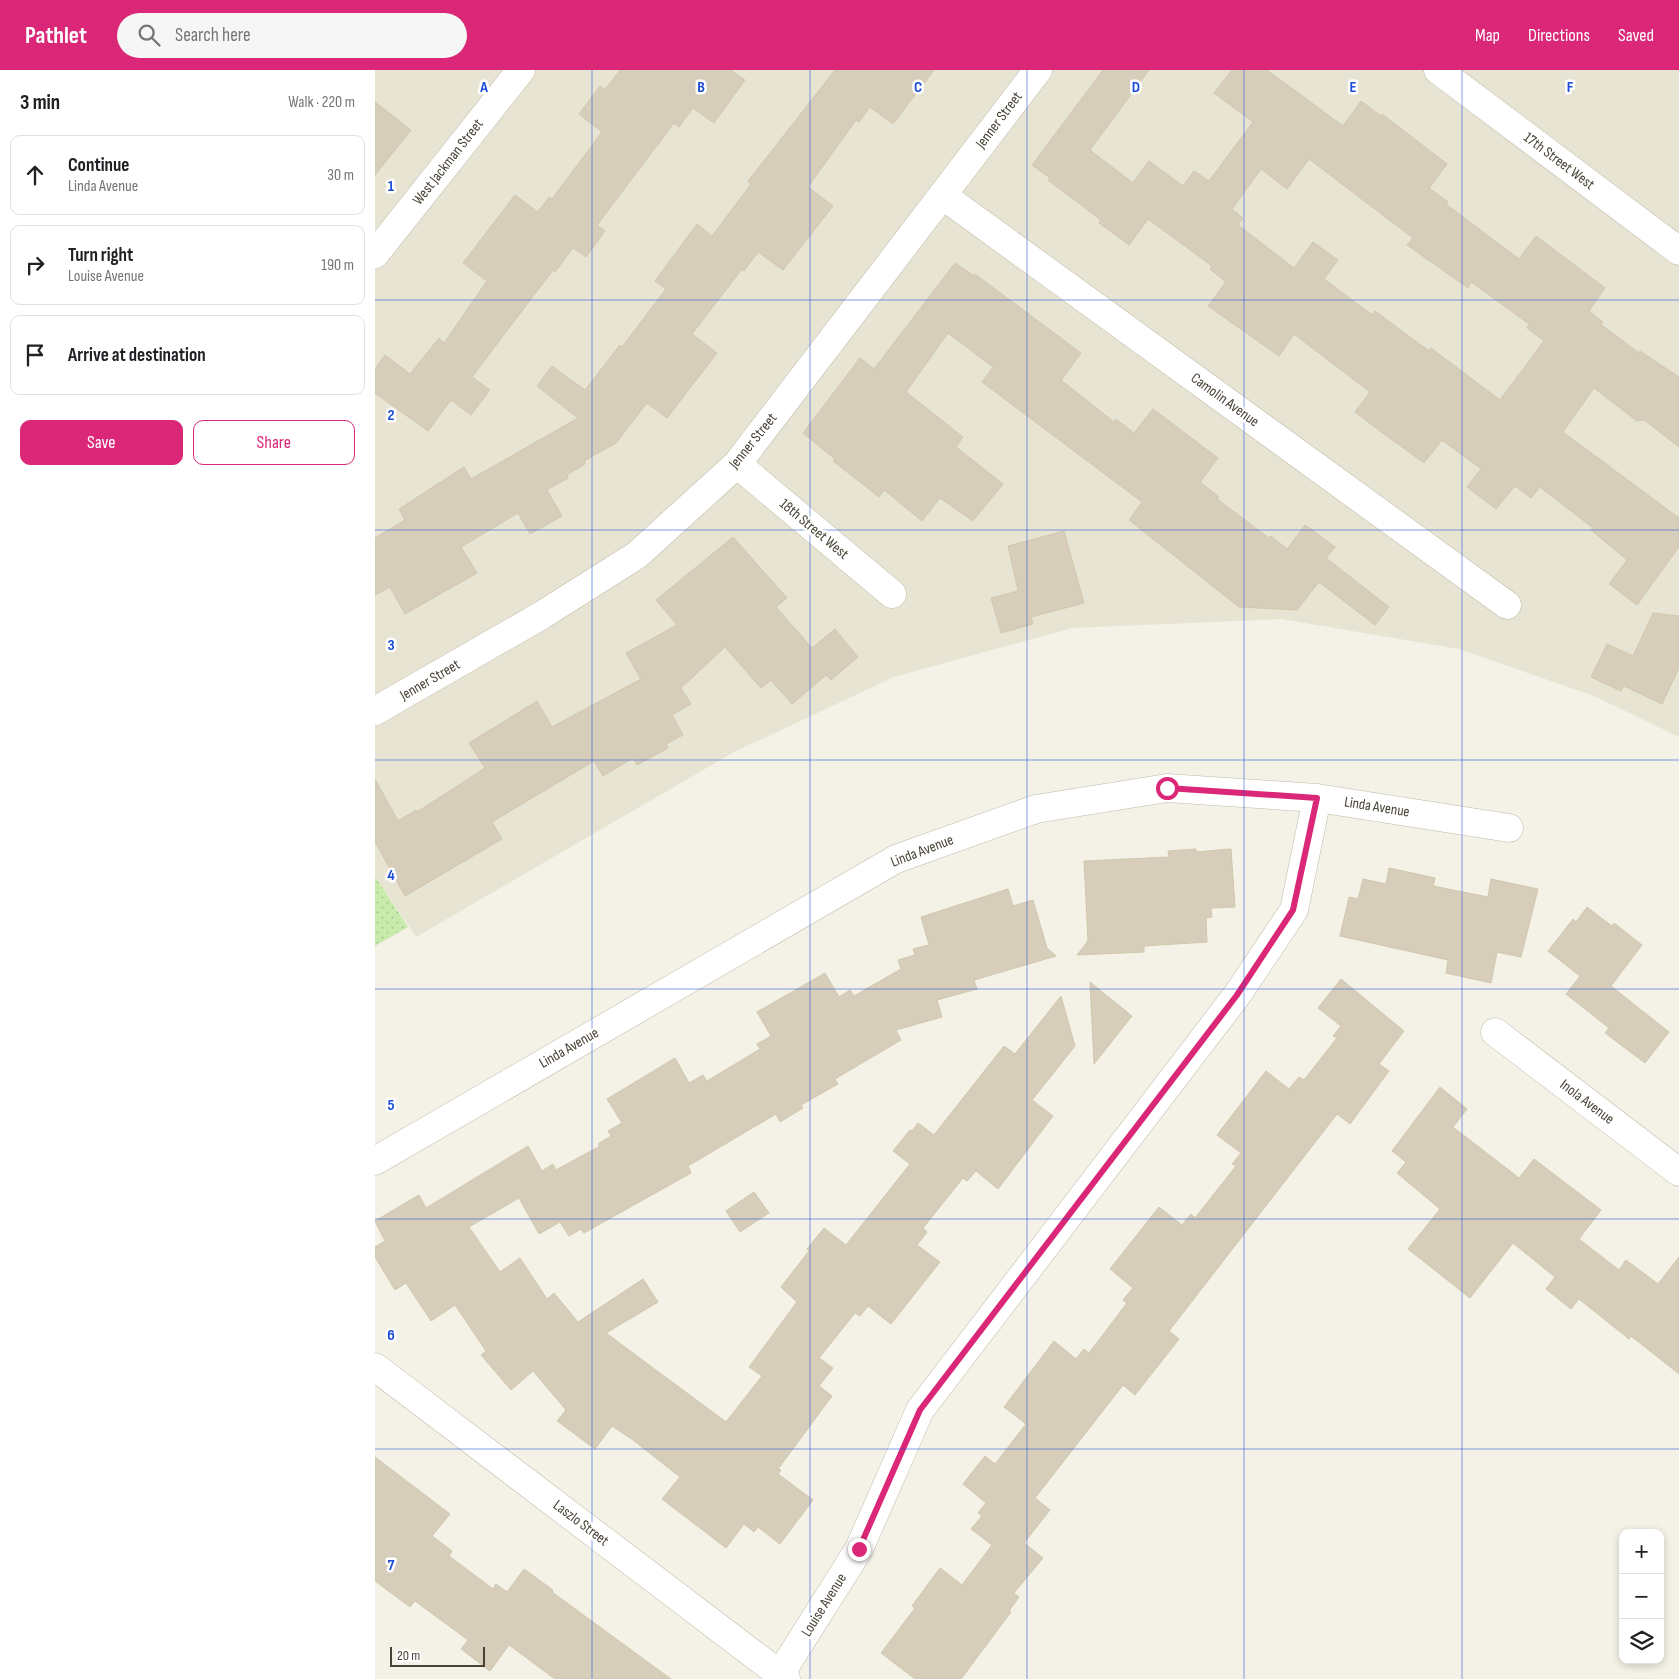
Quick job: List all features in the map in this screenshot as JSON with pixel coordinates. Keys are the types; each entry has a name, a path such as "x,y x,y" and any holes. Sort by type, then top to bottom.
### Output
{"street":[{"name":"West Jackman Street","path":"375,254 521,70"},
{"name":"Jenner Street","path":"375,711 542,615 637,555 737,464 1038,70"},
{"name":"17th Street West","path":"1438,70 1679,251"},
{"name":"Camolin Avenue","path":"942,195 1507,605"},
{"name":"18th Street West","path":"737,464 892,594"},
{"name":"Linda Avenue","path":"375,1161 896,859 1036,809 1167,788 1317,798 1509,828"},
{"name":"Louise Avenue","path":"781,1678 859,1549 920,1410 1237,995 1293,910 1317,798"},
{"name":"Inola Avenue","path":"1495,1032 1679,1172"},
{"name":"Laszlo Street","path":"375,1367 781,1678"}],"shaded area":[{"path":"375,70 1679,70 1679,737 1594,696 1459,649 1281,619 1072,628 894,677 734,752 416,937 375,876"}],"green space":[{"path":"375,876 408,927 375,946"}],"building":[{"path":"620,70 731,70 745,80 714,123 693,108 679,127 674,123 597,225 605,231 586,257 573,248 555,272 553,270 472,377 490,390 471,415 451,400 428,431 375,393 375,369 385,355 410,374 439,338 444,343 487,281 463,263 515,195 538,212 549,197 552,199 602,132 579,114 600,86 605,90"},
{"path":"835,70 934,70 893,124 870,107 859,122 856,120 808,187 833,206 783,270 758,252 744,271 742,269 692,334 717,353 667,418 647,403 616,443 584,461 585,464 567,475 568,478 547,490 562,516 530,534 518,513 461,547 477,573 405,614 390,587 375,595 375,538 405,520 399,509 464,467 471,479 578,418 537,386 552,366 585,390 620,345 622,347 666,289 655,281 697,224 712,236 751,184 748,181"},
{"path":"1103,70 1149,70 1090,150 1133,183 1149,161 1183,186 1194,171 1209,181 1253,122 1214,93 1232,70 1267,70 1343,126 1361,101 1381,116 1382,114 1447,164 1429,188 1448,202 1446,204 1519,259 1536,236 1605,288 1589,311 1603,322 1600,324 1639,353 1640,351 1679,377 1679,447 1644,420 1637,421 1594,388 1563,432 1679,518 1679,547 1637,605 1609,584 1627,560 1591,530 1593,528 1540,487 1531,498 1515,486 1496,509 1467,487 1481,469 1442,440 1424,463 1355,412 1370,392 1294,334 1279,356 1208,306 1226,282 1210,269 1212,266 1148,219 1129,245 1099,223 1101,220 1048,180 1050,178 1032,165","holes":["1309,159 1413,238 1407,245 1468,288 1471,282 1529,324 1527,328 1544,341 1500,400 1431,348 1429,351 1375,311 1372,315 1324,279 1338,260 1313,242 1294,268 1238,225 1243,218 1232,209 1261,169 1287,189"]},
{"path":"375,102 411,130 375,175"},
{"path":"955,263 974,276 975,274 1081,353 1061,380 1114,422 1116,419 1134,433 1153,409 1218,458 1200,482 1219,497 1217,499 1269,538 1271,536 1287,549 1305,525 1335,547 1326,558 1389,607 1375,625 1319,582 1297,610 1239,607 1129,520 1142,502 982,382 993,367 948,333 906,392 963,437 956,447 1003,484 973,521 940,498 922,521 884,490 879,497 833,461 835,459 803,433 860,358 874,369"},
{"path":"1064,531 1084,603 1031,617 1033,624 1001,633 991,598 1018,591 1008,546"},
{"path":"733,537 787,598 776,607 812,648 835,629 858,657 831,680 826,675 792,704 771,680 761,688 725,647 681,688 691,704 672,715 683,735 666,744 668,748 637,765 633,758 603,776 594,761 492,822 502,839 405,896 375,842 375,779 398,821 416,810 417,812 485,768 469,743 537,701 552,727 641,679 626,653 677,625 656,600"},
{"path":"1653,613 1679,616 1679,668 1662,704 1624,686 1621,691 1591,677 1607,644 1633,656"},
{"path":"1196,849 1196,852 1231,849 1235,907 1211,908 1212,917 1206,918 1207,942 1144,946 1144,952 1077,955 1088,941 1084,861 1169,857 1168,851"},
{"path":"1389,868 1435,878 1433,886 1488,897 1491,879 1538,889 1521,957 1497,952 1491,983 1446,973 1448,960 1340,936 1349,897 1358,899 1363,879 1386,884"},
{"path":"1008,889 1013,906 1033,900 1047,948 1056,956 974,980 977,989 937,1000 942,1017 896,1030 901,1040 835,1079 838,1084 801,1105 803,1108 780,1122 776,1114 688,1166 691,1173 584,1233 581,1229 569,1236 560,1222 539,1234 519,1198 469,1227 500,1272 520,1258 547,1299 554,1293 578,1322 643,1279 658,1302 606,1333 726,1422 762,1376 749,1367 797,1302 781,1287 809,1251 807,1249 824,1228 846,1245 910,1164 893,1151 910,1130 912,1131 918,1123 934,1135 1004,1046 1015,1054 1061,996 1075,1046 1032,1100 1053,1116 998,1189 976,1171 967,1181 963,1178 923,1228 927,1232 917,1245 940,1262 891,1324 868,1306 860,1316 855,1313 819,1358 833,1368 819,1386 832,1396 778,1469 781,1470 778,1474 813,1500 780,1544 758,1527 754,1532 744,1524 726,1548 662,1499 680,1477 633,1440 612,1426 595,1449 557,1421 566,1410 533,1371 511,1390 481,1355 486,1351 455,1305 431,1321 406,1283 395,1290 375,1257 375,1247 385,1241 375,1221 419,1195 426,1208 528,1146 542,1171 553,1164 556,1170 600,1146 598,1144 611,1136 608,1131 622,1123 607,1099 675,1058 689,1083 703,1075 707,1081 760,1049 757,1044 771,1036 757,1012 825,973 839,997 850,990 854,996 901,969 898,960 915,955 913,949 929,945 921,917"},
{"path":"1587,907 1612,926 1614,923 1642,945 1611,986 1669,1032 1645,1063 1605,1033 1609,1028 1566,994 1580,976 1548,951 1573,919 1576,922"},
{"path":"1341,979 1404,1031 1379,1064 1389,1071 1350,1124 1337,1114 1169,1331 1179,1339 1135,1395 1123,1385 1035,1498 1050,1510 1024,1543 1043,1558 1014,1593 1019,1597 1009,1611 1011,1612 961,1679 915,1679 881,1653 915,1608 912,1606 940,1568 962,1585 992,1545 971,1529 982,1516 978,1513 986,1503 963,1484 985,1456 995,1464 1026,1424 1004,1407 1054,1341 1076,1359 1084,1349 1089,1353 1127,1303 1123,1300 1133,1288 1110,1269 1159,1207 1182,1225 1191,1214 1195,1218 1236,1166 1232,1164 1241,1153 1217,1135 1266,1071 1289,1089 1299,1077 1304,1080 1337,1038 1333,1036 1341,1026 1318,1008"},
{"path":"1090,983 1132,1016 1094,1064"},
{"path":"1440,1087 1467,1109 1453,1127 1519,1178 1534,1159 1601,1210 1579,1239 1619,1270 1626,1260 1658,1284 1679,1257 1679,1374 1631,1336 1629,1339 1579,1299 1571,1309 1546,1289 1555,1277 1513,1243 1470,1298 1408,1249 1440,1209 1397,1173 1406,1162 1392,1151"},
{"path":"754,1192 769,1213 740,1232 726,1211"},
{"path":"375,1457 450,1514 432,1536 452,1551 449,1556 493,1589 496,1584 507,1592 524,1569 553,1590 552,1592 671,1679 555,1679 509,1645 490,1671 461,1649 468,1640 415,1601 410,1607 375,1581"}],"route":[{"path":"859,1549 920,1410 1237,995 1293,910 1317,798 1167,788"}]}
